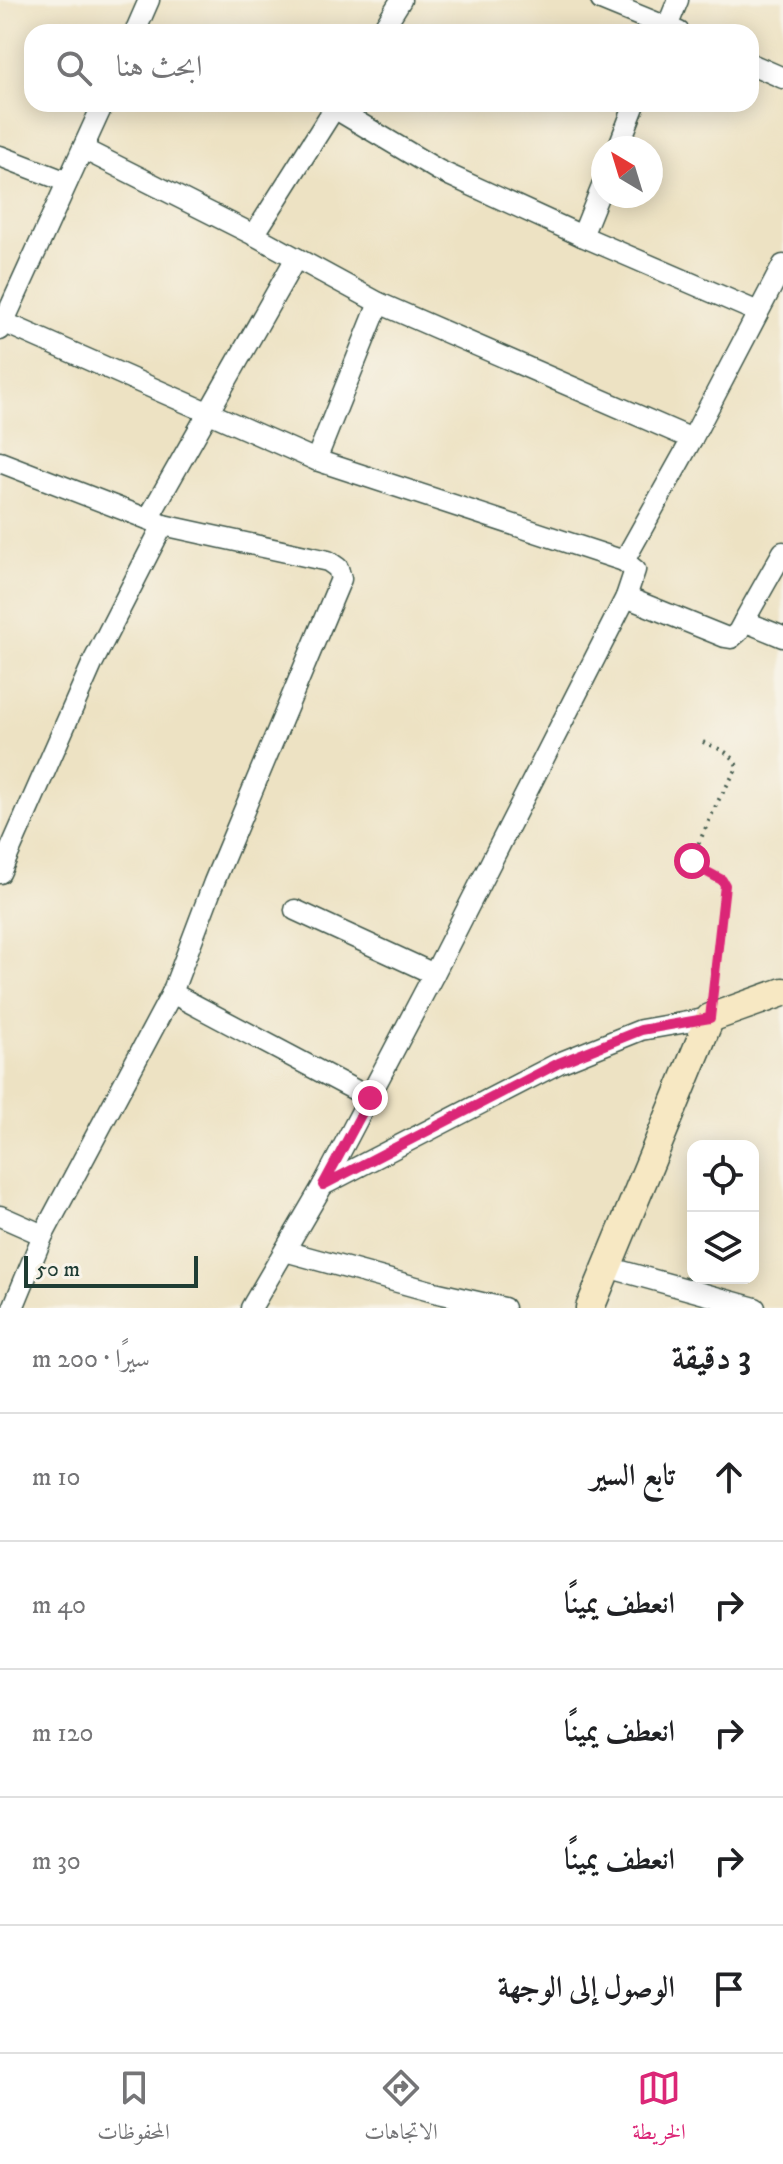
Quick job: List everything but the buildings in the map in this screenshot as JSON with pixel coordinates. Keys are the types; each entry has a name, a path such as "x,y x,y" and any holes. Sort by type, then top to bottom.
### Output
{"street":[{"path":"138,24 149,0"},
{"path":"386,24 401,0"},
{"path":"601,0 656,24"},
{"path":"672,24 678,0"},
{"path":"759,68 783,78"},
{"path":"99,112 2,326 316,460 624,561 635,570 626,597 370,1098 251,1308"},
{"path":"254,235 332,112"},
{"path":"346,112 438,170 758,312"},
{"path":"623,136 632,112"},
{"path":"83,149 254,235 379,303 692,439"},
{"path":"0,156 67,182"},
{"path":"582,236 593,208"},
{"path":"0,873 156,522 208,414 296,258"},
{"path":"624,561 783,265"},
{"path":"316,460 379,303"},
{"path":"0,462 156,522 328,561 338,568 341,579 214,882 172,993 43,1235 22,1305"},
{"path":"626,597 731,638 738,632 783,552"},
{"path":"744,621 783,637"},
{"path":"295,910 434,974"},
{"path":"323,1185 571,1058 641,1030 710,1018 783,992"},
{"path":"172,993 370,1098"},
{"path":"590,1308 710,1018"},
{"path":"0,1216 43,1235"},
{"path":"285,1251 431,1300 504,1308"},
{"path":"607,1267 755,1308"}],"path":[{"path":"703,742 728,754 737,764 692,858 694,865 722,880 725,885 710,1018"}],"route":[{"path":"370,1098 323,1185 559,1063 641,1030 710,1018 725,885 692,861"}]}
